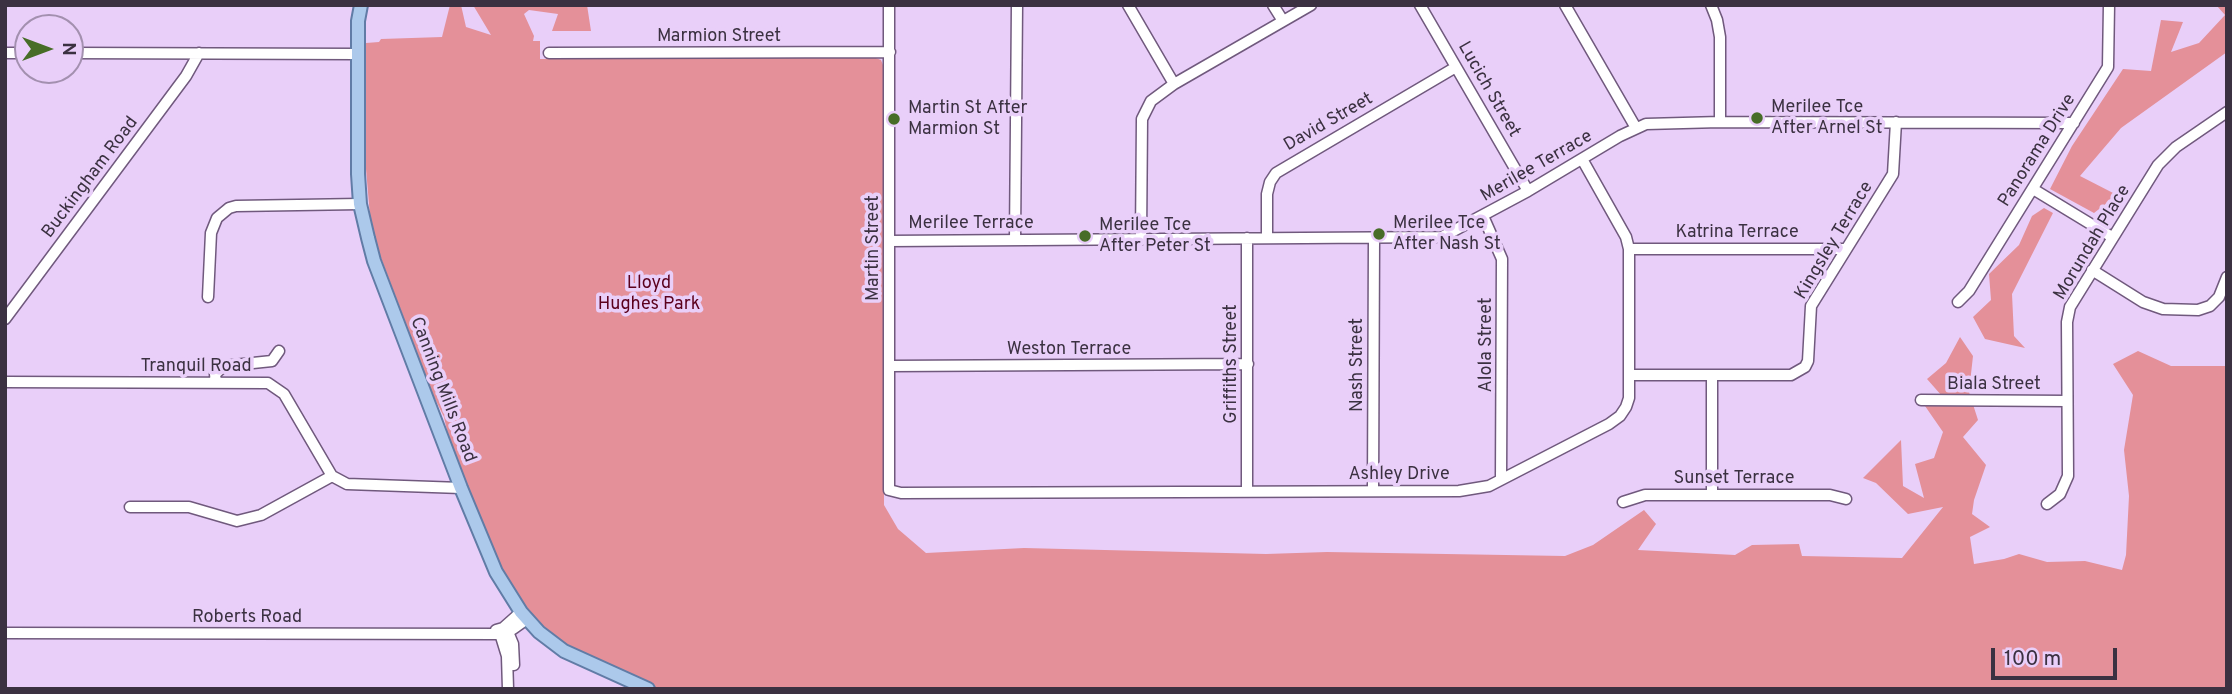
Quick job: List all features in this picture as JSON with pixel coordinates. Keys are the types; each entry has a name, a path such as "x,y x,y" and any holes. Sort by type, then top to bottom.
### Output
{"main road":[{"name":"Canning Mills Road","path":"358,5 360,204 374,261 496,572 524,616 564,651 648,689"}],"street":[{"name":"Martin Street","path":"889,5 889,490"},
{"path":"1015,240 1017,5"},
{"path":"1128,5 1174,84"},
{"path":"1273,5 1283,21"},
{"path":"1141,239 1142,119 1150,101 1174,84 1311,5"},
{"name":"Lucich Street","path":"1420,5 1528,191"},
{"path":"1565,5 1636,128"},
{"path":"1711,5 1720,37 1720,122"},
{"name":"Panorama Drive","path":"1958,302 1969,291 2108,67 2109,5"},
{"name":"Marmion Street","path":"549,53 890,52"},
{"path":"84,53 358,54"},
{"name":"Buckingham Road","path":"5,320 186,76 199,53"},
{"name":"David Street","path":"1267,238 1267,194 1276,173 1456,67"},
{"name":"Morundah Place","path":"2046,504 2060,494 2068,476 2069,313 2073,301 2166,155 2226,113"},
{"name":"Kingsley Terrace","path":"1629,375 1791,375 1805,367 1808,361 1811,306 1894,174 1896,122"},
{"name":"Merilee Terrace","path":"889,241 1442,237 1646,124 2074,123"},
{"name":"Ashley Drive","path":"889,490 901,493 1459,491 1489,486 1614,421 1626,407 1629,375 1629,249 1626,237 1582,159"},
{"path":"2033,188 2112,237"},
{"path":"208,297 211,233 217,218 229,208 247,205 360,204"},
{"name":"Alola Street","path":"1483,216 1502,259 1501,479"},
{"name":"Griffiths Street","path":"1247,238 1247,490"},
{"name":"Nash Street","path":"1373,491 1374,238"},
{"name":"Katrina Terrace","path":"1629,249 1846,249"},
{"path":"2092,270 2143,302 2163,309 2198,310 2210,306 2219,298 2227,277"},
{"path":"216,383 215,374 224,366 272,361 279,351"},
{"name":"Weston Terrace","path":"890,366 1248,364"},
{"path":"1712,375 1712,495"},
{"name":"Tranquil Road","path":"5,382 268,383 284,394 332,476"},
{"name":"Biala Street","path":"1921,400 2067,401"},
{"path":"130,507 188,507 237,521 261,515 332,476 347,484 461,488"},
{"name":"Sunset Terrace","path":"1623,502 1645,495 1830,495 1846,499"},
{"path":"509,689 514,655 499,632 524,616"},
{"name":"Roberts Road","path":"5,633 280,635 499,632"}],"green space":[{"name":"Lloyd Hughes Park","path":"450,5 461,5 466,27 491,35 473,5 587,5 591,31 552,31 558,14 529,10 524,14 534,36 533,41 540,41 540,59 873,57 881,60 885,70 884,505 898,529 926,553 1024,548 1266,554 1327,552 1565,556 1593,545 1644,510 1656,524 1638,550 1735,555 1752,545 1799,544 1802,556 1902,558 1943,507 1908,514 1876,483 1863,478 1901,440 1903,486 1924,498 1915,464 1934,458 1943,432 1925,406 1949,404 1927,379 1946,363 1960,337 1973,356 1969,392 1978,420 1963,437 1986,465 1972,514 1990,527 1970,537 1974,564 2019,554 2047,562 2085,561 2122,570 2126,555 2129,496 2124,450 2133,395 2113,364 2138,351 2171,366 2227,366 2227,689 655,689 604,667 552,637 553,634 522,603 500,565 482,523 444,417 433,395 376,245 370,216 366,169 366,43 379,42 381,39 442,37"},
{"path":"2227,5 2227,52 2121,128 2080,176 2117,195 2094,213 2050,189 2072,146 2123,69 2151,71 2161,20 2183,22 2171,52 2199,43 2225,15 2217,6"},
{"path":"2044,208 2053,213 2012,294 2014,336 2025,348 1985,339 1973,317 1991,300 1989,274 2019,245 2032,216"}],"place":[{"name":"Merilee Tce After Arnel St","path":"1757,118"},
{"name":"Martin St After Marmion St","path":"894,119"},
{"name":"Merilee Tce After Nash St","path":"1379,234"},
{"name":"Merilee Tce After Peter St","path":"1085,236"}]}
